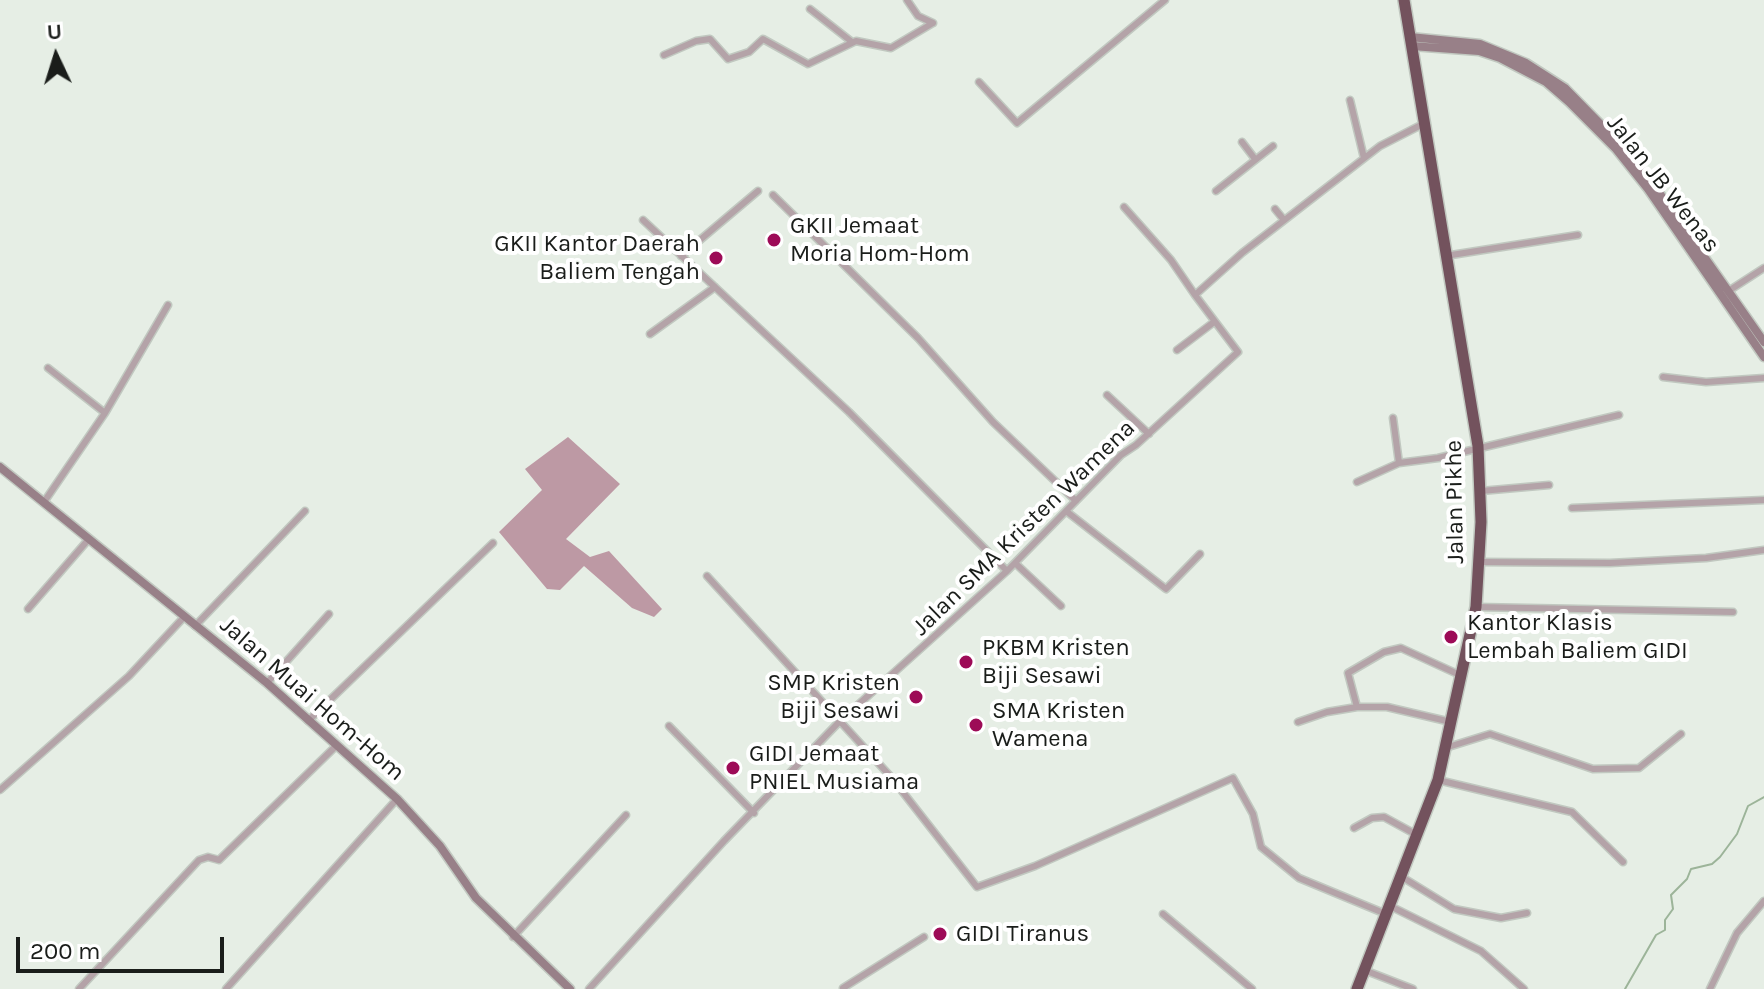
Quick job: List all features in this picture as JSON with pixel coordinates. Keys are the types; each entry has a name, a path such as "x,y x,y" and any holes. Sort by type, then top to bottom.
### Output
{"highway":[{"name":"Jalan Pikhe","path":"1357,989 1438,780 1476,607 1479,562 1481,491 1478,446 1404,0"}],"street":[{"path":"810,9 852,42 891,48 933,23 918,16 907,0"},
{"path":"979,82 1017,123 1165,0"},
{"path":"664,55 696,41 710,39 728,59 749,52 763,39 808,64 852,42"},
{"name":"Jalan JB Wenas","path":"1411,41 1479,51 1500,58 1546,82 1618,147 1730,290 1764,357"},
{"path":"1350,100 1364,158"},
{"path":"1195,295 1284,220 1380,146 1424,124"},
{"path":"1242,142 1255,159"},
{"path":"1216,191 1273,146"},
{"name":"Jalan JB Wenas","path":"1618,147 1752,331 1764,342"},
{"path":"681,256 758,191"},
{"path":"773,195 918,338 993,422 1076,501"},
{"name":"Jalan SMA Kristen Wamena","path":"589,989 840,721 1007,571 1121,455 1149,434 1238,352 1171,260 1124,207"},
{"path":"1275,209 1284,220"},
{"path":"643,220 849,412 1007,571"},
{"path":"1445,256 1578,235"},
{"path":"1730,290 1764,268"},
{"path":"650,334 715,287"},
{"path":"44,502 105,413 168,305"},
{"path":"1177,350 1214,322"},
{"path":"48,368 105,413"},
{"path":"1663,377 1706,382 1764,378"},
{"path":"1107,395 1149,434"},
{"path":"1357,482 1399,463 1438,458 1478,446 1619,415"},
{"path":"1393,418 1399,463"},
{"name":"Jalan Muai Hom-Hom","path":"0,467 267,683 397,799 440,846 476,898 570,989"},
{"path":"1481,491 1549,485"},
{"path":"1572,508 1764,500"},
{"path":"195,626 305,511"},
{"path":"1066,511 1166,589 1200,554"},
{"path":"28,609 88,540"},
{"path":"308,721 493,543"},
{"path":"1479,562 1610,563 1706,558 1764,550"},
{"path":"1015,563 1061,606"},
{"path":"707,576 891,777 977,887 1035,866 1233,778 1258,826 1261,847 1299,878 1388,910 1481,951 1524,989"},
{"path":"1476,607 1733,612"},
{"path":"267,683 329,614"},
{"path":"0,790 129,676 185,616"},
{"path":"1357,707 1348,673 1384,652 1401,648 1462,676"},
{"path":"1298,722 1327,712 1357,707 1387,707 1451,722"},
{"path":"669,726 754,813"},
{"path":"1445,748 1490,734 1593,769 1639,768 1681,734"},
{"path":"79,989 199,860 208,857 219,860 337,745"},
{"path":"1438,780 1572,812 1623,862"},
{"path":"226,989 397,799"},
{"path":"513,937 626,815"},
{"path":"1354,828 1372,818 1384,817 1417,835"},
{"path":"1402,877 1454,909 1501,918 1527,913"},
{"path":"1710,989 1737,933 1764,901"},
{"path":"1163,914 1249,988"},
{"path":"842,989 924,937"},
{"path":"1364,970 1413,989"}],"shaded area":[{"path":"568,437 620,484 566,539 590,557 609,551 662,609 654,617 632,608 584,566 560,590 547,589 499,532 542,490 525,469"}],"waterway":[{"path":"1625,989 1656,935 1665,930 1665,920 1673,909 1671,895 1687,879 1691,869 1712,864 1720,857 1737,834 1748,806 1764,797"}],"place":[{"name":"GKII Jemaat Moria Hom-Hom","path":"774,240"},
{"name":"GKII Kantor Daerah Baliem Tengah","path":"716,258"},
{"name":"Kantor Klasis Lembah Baliem GIDI","path":"1451,637"},
{"name":"PKBM Kristen Biji Sesawi","path":"966,662"},
{"name":"SMP Kristen Biji Sesawi","path":"916,697"},
{"name":"SMA Kristen Wamena","path":"976,725"},
{"name":"GIDI Jemaat PNIEL Musiama","path":"733,768"},
{"name":"GIDI Tiranus","path":"940,934"}]}
